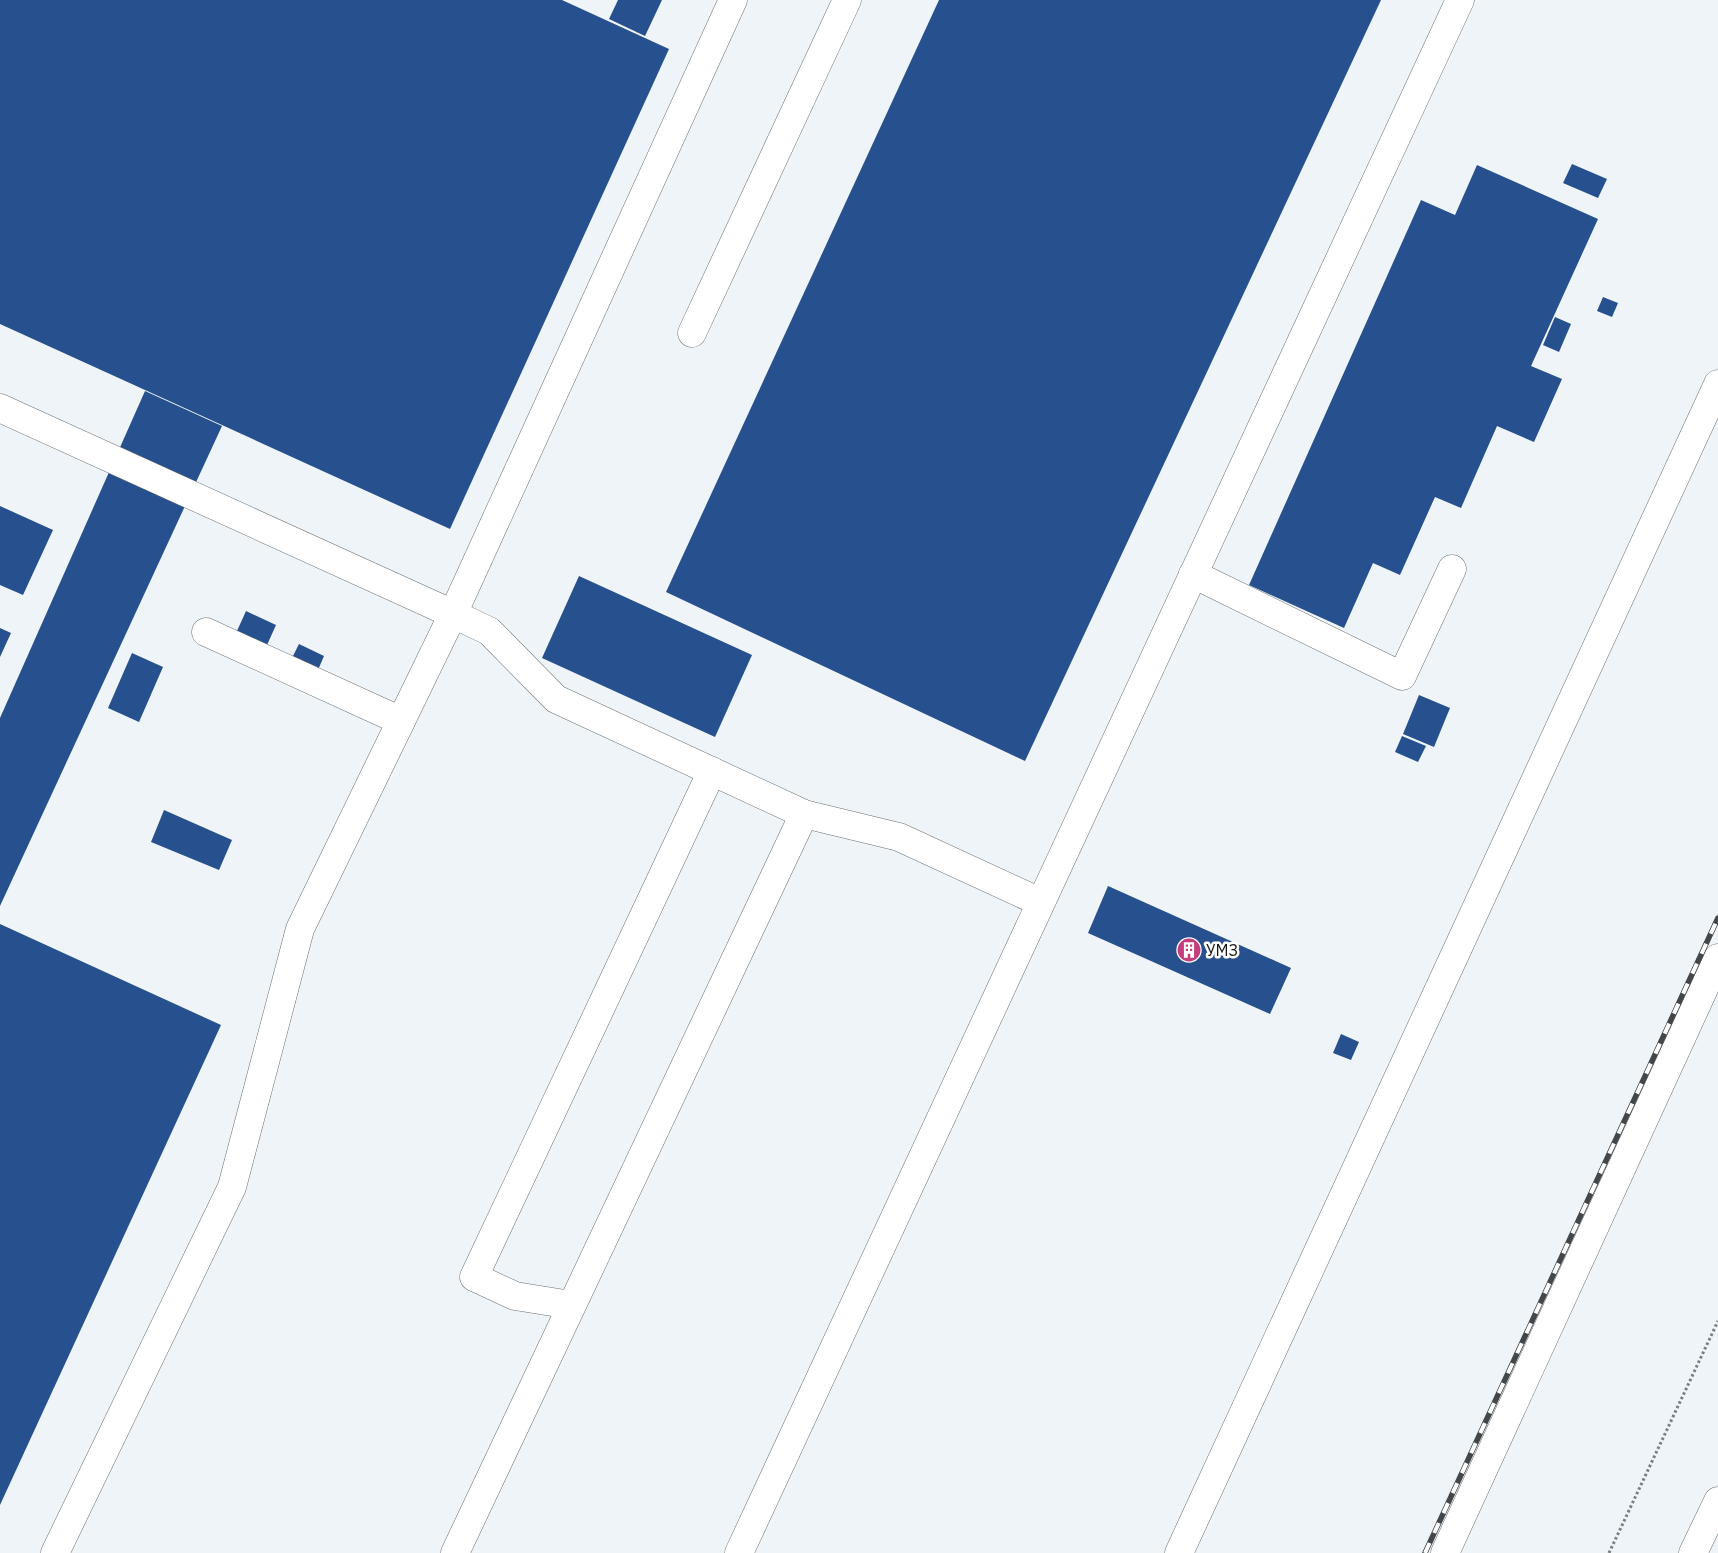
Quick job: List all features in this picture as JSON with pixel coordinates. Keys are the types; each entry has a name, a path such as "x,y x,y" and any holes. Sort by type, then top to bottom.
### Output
{"main road":[{"path":"56,1553 232,1187 300,929 453,614 733,0"},
{"path":"692,333 847,0"},
{"path":"739,1553 1460,0"},
{"path":"1179,1553 1718,384"},
{"path":"0,408 489,631 556,698 804,814 899,837 1040,902"},
{"path":"1193,574 1402,676 1452,569"},
{"path":"206,632 401,721"},
{"path":"571,1305 515,1296 474,1278 712,771"},
{"path":"455,1553 804,814"},
{"path":"1445,1553 1718,958"},
{"path":"1693,1553 1718,1500"}],"path":[{"path":"1609,1553 1718,1321"}],"building":[{"path":"0,0 562,0 669,49 450,529 0,324"},
{"path":"618,0 662,0 645,36 609,19"},
{"path":"939,0 1381,0 1025,761 666,592"},
{"path":"1572,164 1607,179 1598,198 1563,183"},
{"path":"1477,165 1598,219 1531,366 1562,379 1534,442 1497,426 1461,508 1435,497 1400,575 1373,563 1344,628 1249,585 1421,200 1455,215"},
{"path":"1603,297 1618,303 1612,317 1597,311"},
{"path":"1555,317 1571,324 1559,352 1543,345"},
{"path":"145,391 222,426 0,906 0,718"},
{"path":"0,506 53,530 23,595 0,585"},
{"path":"579,576 752,655 715,737 542,658"},
{"path":"246,611 276,625 267,645 237,631"},
{"path":"0,628 11,633 0,657"},
{"path":"299,644 324,656 318,670 292,658"},
{"path":"132,653 163,667 139,722 108,708"},
{"path":"1419,695 1450,708 1434,747 1403,734"},
{"path":"1402,736 1426,746 1418,762 1395,752"},
{"path":"164,810 232,840 219,870 151,842"},
{"name":"УМЗ","path":"1108,886 1291,968 1270,1014 1088,933"},
{"path":"0,924 221,1025 0,1505"},
{"path":"1341,1034 1359,1042 1351,1060 1333,1053"}],"railway":[{"path":"1425,1553 1718,918"}],"place":[{"name":"УМЗ","path":"1189,950"}]}
